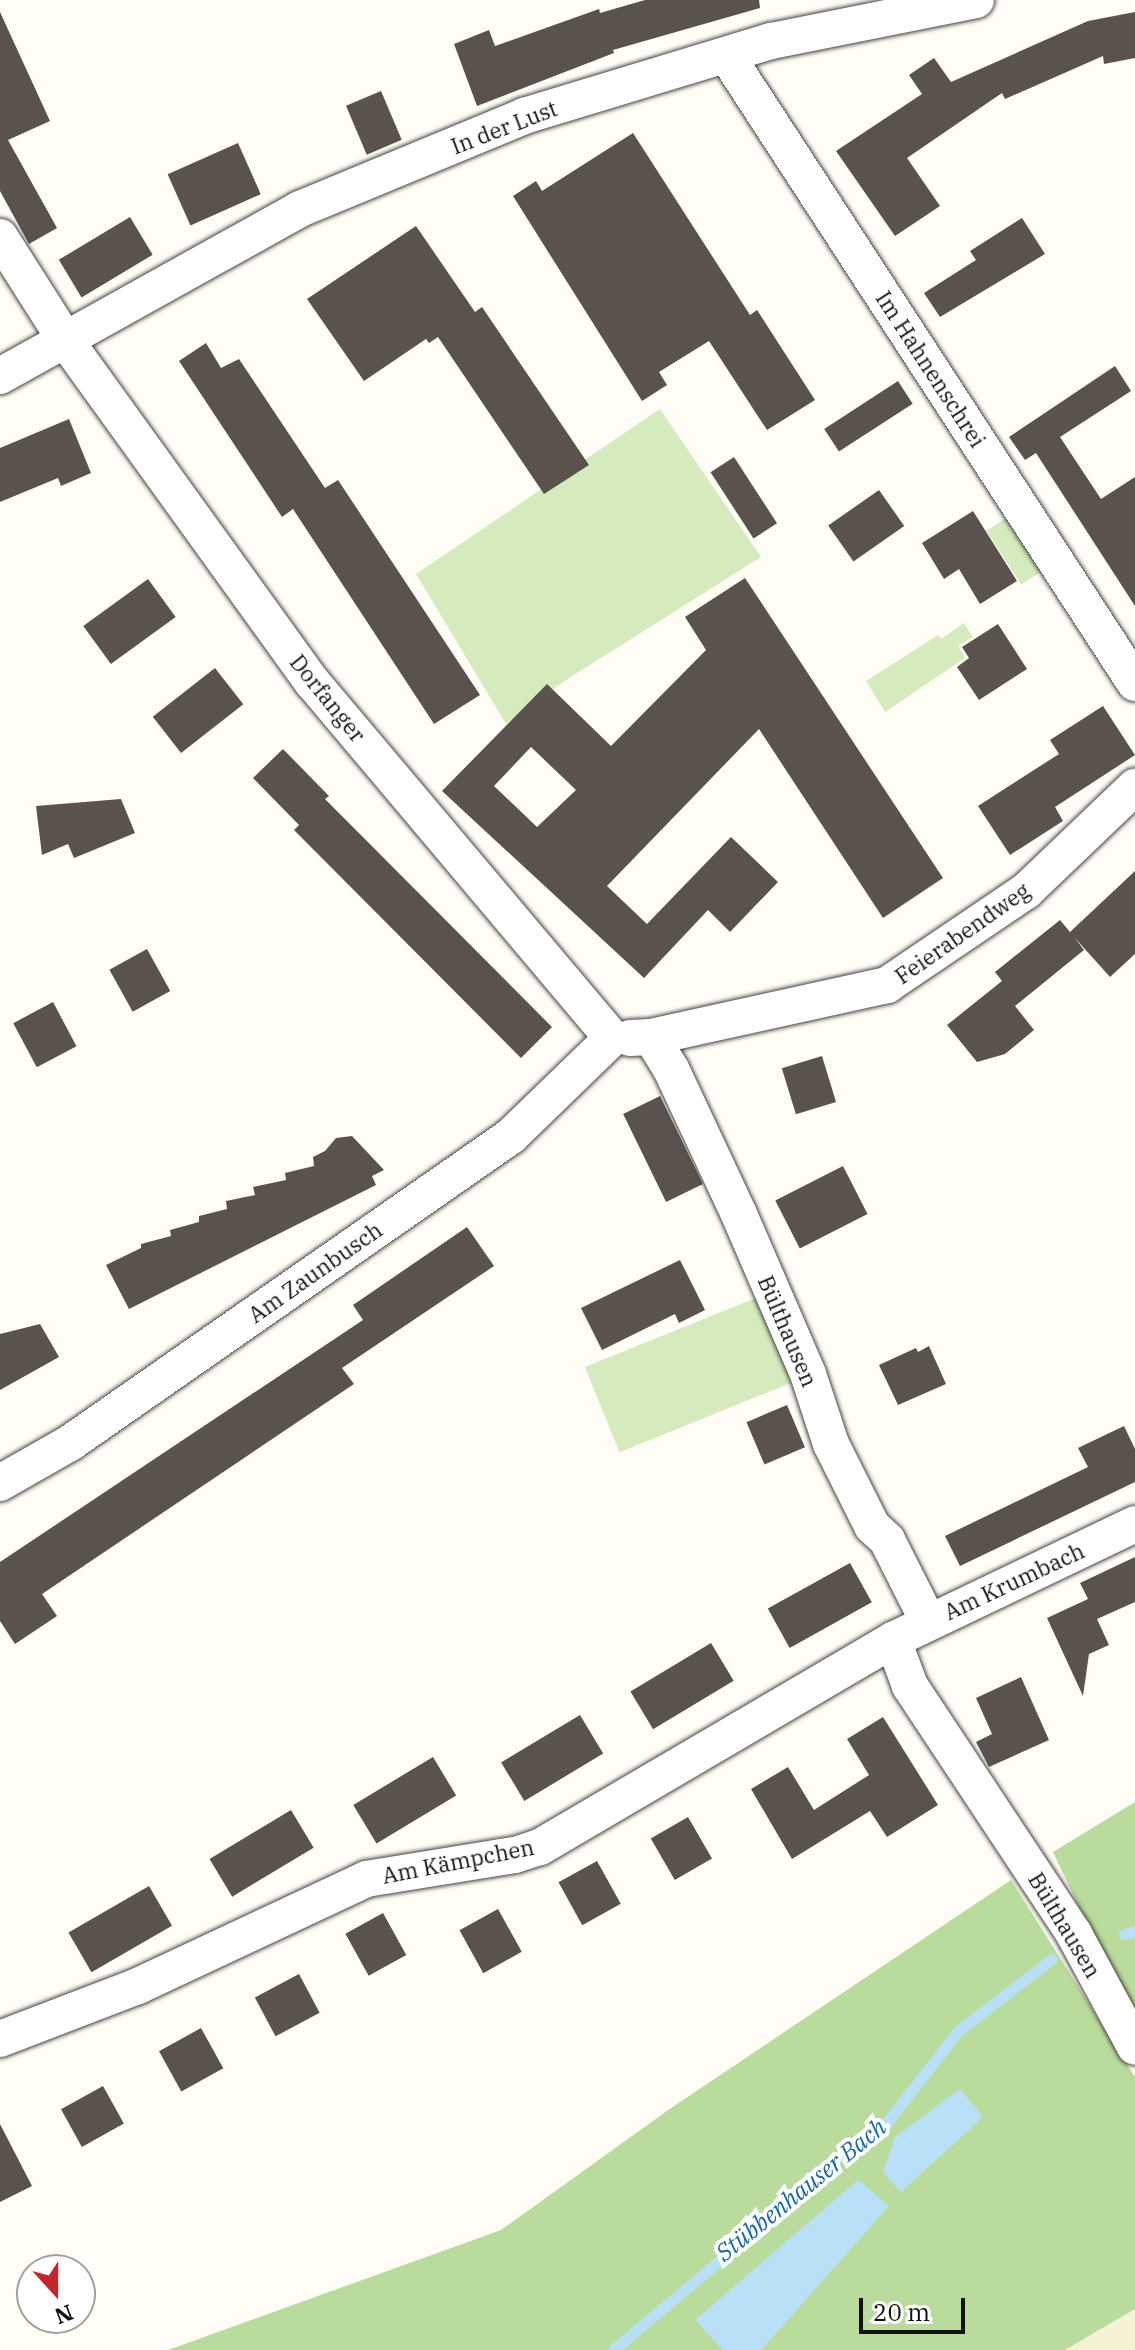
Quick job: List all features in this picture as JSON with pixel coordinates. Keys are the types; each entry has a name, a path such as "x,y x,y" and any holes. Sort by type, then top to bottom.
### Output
{"street":[{"name":"In der Lust","path":"66,341 300,209 524,116 822,28 976,0"},
{"name":"Im Hahnenschrei","path":"727,56 1135,683"},
{"name":"Dorfanger","path":"0,237 66,341 313,683 612,1038"},
{"path":"0,376 66,341"},
{"name":"Feierabendweg","path":"612,1038 651,1037 887,985 1026,891 1135,787"},
{"name":"Bülthausen","path":"651,1037 671,1069 738,1212 808,1374 831,1444 872,1526 887,1540 928,1621"},
{"name":"Am Zaunbusch","path":"0,1483 70,1443 511,1136 612,1038"},
{"name":"Am Krumbach","path":"893,1640 1135,1524"},
{"name":"Bülthausen","path":"893,1640 910,1686 1074,1934 1135,2047"},
{"name":"Am Kämpchen","path":"0,2039 138,1986 366,1879 515,1855 540,1847 893,1640"}],"shaded area":[{"path":"1135,2309 1135,2350 1065,2350"}],"green space":[{"path":"660,409 761,557 563,682 506,724 416,574"},
{"path":"1009,516 1044,570 1021,584 986,531"},
{"path":"964,623 973,637 958,646 965,658 885,712 866,681 938,635 941,639"},
{"path":"763,1295 797,1380 619,1452 585,1367"},
{"path":"1135,1802 1135,2025 1053,1852"},
{"path":"1011,1880 1135,2077 1135,2309 1065,2350 168,2350 501,2230 671,2108"}],"water":[{"path":"960,2089 983,2117 901,2192 883,2172 895,2137"},
{"path":"858,2180 889,2206 761,2350 723,2350 695,2320"}],"building":[{"path":"645,0 759,0 760,8 613,50 614,53 477,106 454,44 489,30 495,46 599,9 600,13"},
{"path":"0,12 50,121 8,140 57,228 29,244 0,191"},
{"path":"1135,12 1135,58 1104,64 1103,56 1005,99 1002,93 907,158 940,206 895,236 836,151 922,94 909,75 934,58 951,82 1088,21"},
{"path":"381,91 402,140 367,155 346,106"},
{"path":"633,133 750,315 757,310 815,400 767,430 709,341 659,372 667,385 642,401 513,196 536,181 542,191"},
{"path":"238,143 261,194 190,225 168,174"},
{"path":"130,217 153,255 82,297 59,260"},
{"path":"1022,218 1045,254 940,317 924,293 976,260 970,251"},
{"path":"416,226 475,312 482,307 589,465 544,494 438,337 429,343 426,339 364,381 307,299"},
{"path":"206,343 221,368 239,359 325,488 338,480 480,695 434,724 293,509 282,517 179,361"},
{"path":"1115,366 1131,391 1060,437 1101,499 1135,477 1135,606 1036,453 1025,460 1009,437"},
{"path":"898,381 913,404 839,452 824,429"},
{"path":"69,419 91,473 61,486 58,478 0,502 0,448"},
{"path":"734,457 777,523 754,539 711,472"},
{"path":"879,490 904,526 853,562 828,526"},
{"path":"973,511 1017,581 980,604 959,569 944,579 922,543"},
{"path":"745,578 943,878 883,918 759,729 607,886 647,924 731,837 778,882 730,932 708,910 644,978 442,791 547,684 611,746 706,650 685,617","holes":["531,747 576,790 537,827 494,786"]},
{"path":"148,579 176,617 111,664 83,626"},
{"path":"998,624 1027,669 979,700 957,667 969,658 962,647"},
{"path":"215,668 243,704 181,753 153,717"},
{"path":"1103,706 1135,755 1055,807 1063,821 1010,855 978,806 1059,754 1050,740"},
{"path":"283,749 329,796 325,799 552,1027 521,1058 294,830 299,825 253,778"},
{"path":"121,799 135,833 74,858 68,844 42,855 36,806"},
{"path":"1135,871 1135,954 1110,977 1075,938 1084,950 1015,1006 1034,1030 1005,1054 977,1062 947,1025 1002,981 995,972 1060,920 1070,932"},
{"path":"147,949 170,991 133,1012 109,970"},
{"path":"53,1002 76,1046 37,1067 13,1023"},
{"path":"822,1056 836,1102 796,1114 782,1068"},
{"path":"660,1096 703,1184 666,1202 623,1114"},
{"path":"352,1136 384,1170 372,1176 376,1185 129,1309 106,1265 141,1248 141,1244 171,1236 170,1230 199,1222 199,1216 227,1209 226,1201 255,1195 253,1187 286,1180 285,1173 314,1166 313,1157 325,1151 336,1138"},
{"path":"843,1166 868,1214 800,1249 775,1201"},
{"path":"467,1227 494,1266 342,1368 354,1384 42,1594 57,1616 15,1644 0,1621 0,1562 363,1320 353,1305"},
{"path":"680,1260 705,1310 679,1323 675,1314 602,1350 581,1308"},
{"path":"40,1324 59,1357 0,1390 0,1334"},
{"path":"929,1346 946,1384 898,1405 879,1365 916,1348 918,1352"},
{"path":"787,1405 805,1447 764,1465 746,1422"},
{"path":"1124,1426 1135,1449 1135,1482 960,1566 945,1536 1088,1467 1078,1448"},
{"path":"1135,1557 1135,1602 1097,1619 1109,1645 1089,1654 1083,1696 1047,1618 1088,1599 1080,1583"},
{"path":"850,1563 872,1602 790,1648 768,1609"},
{"path":"711,1643 734,1681 653,1729 630,1691"},
{"path":"1021,1677 1049,1740 989,1767 976,1742 992,1734 976,1698"},
{"path":"580,1715 603,1754 524,1801 501,1762"},
{"path":"883,1717 938,1805 887,1837 870,1811 792,1859 751,1789 788,1767 814,1810 869,1775 847,1739"},
{"path":"433,1757 456,1796 376,1843 353,1805"},
{"path":"291,1810 314,1848 232,1897 210,1859"},
{"path":"688,1817 712,1859 675,1880 651,1838"},
{"path":"597,1861 621,1904 582,1925 559,1882"},
{"path":"149,1886 172,1926 91,1972 68,1932"},
{"path":"498,1909 522,1952 483,1973 460,1930"},
{"path":"383,1913 406,1955 369,1976 345,1934"},
{"path":"299,1974 320,2013 276,2036 255,1997"},
{"path":"201,2028 223,2068 181,2092 159,2051"},
{"path":"103,2086 124,2124 82,2147 61,2109"},
{"path":"0,2124 32,2186 0,2202"}],"waterway":[{"name":"Stübbenhauser Bach","path":"1124,1934 1135,1931"},
{"name":"Stübbenhauser Bach","path":"613,2350 725,2256 817,2172 884,2126 958,2031 1052,1959"}]}
